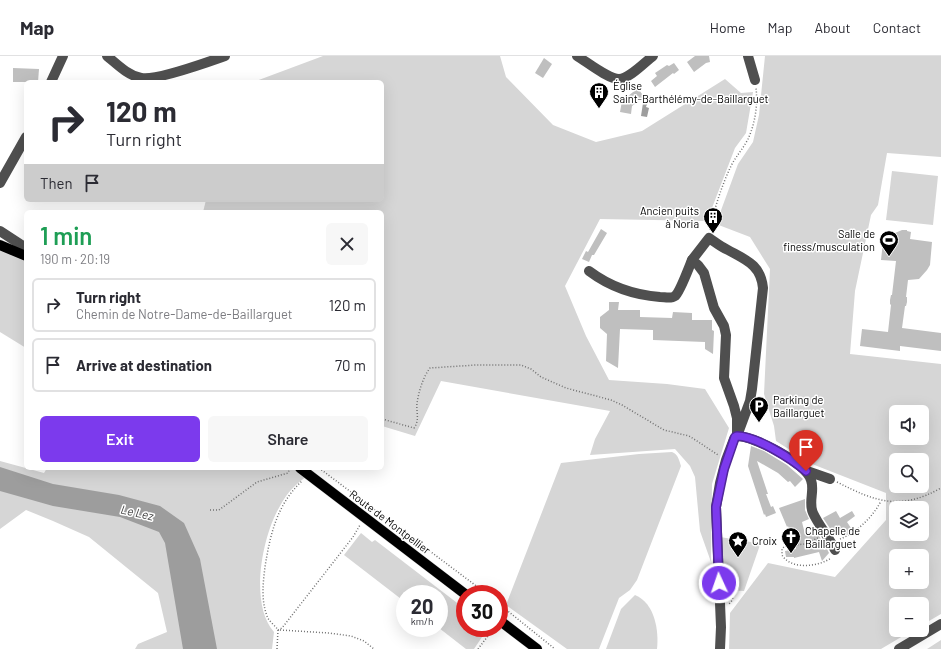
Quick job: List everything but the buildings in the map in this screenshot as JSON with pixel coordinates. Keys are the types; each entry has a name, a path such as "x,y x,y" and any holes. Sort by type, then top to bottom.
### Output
{"main road":[{"path":"0,245 24,255"},
{"name":"Route de Montpellier","path":"303,470 456,587"},
{"path":"508,627 537,649"}],"street":[{"path":"52,80 63,56"},
{"path":"107,56 128,73 141,78 153,78 225,56"},
{"path":"577,56 608,76 618,79 630,74 653,56"},
{"path":"748,56 755,80"},
{"path":"0,184 24,141"},
{"path":"0,232 24,247"},
{"path":"589,271 604,281 621,289 652,296 671,298 678,292 692,260 709,238 754,266 761,276 763,295 750,401 726,460 719,489 716,513 721,627 720,649"},
{"path":"692,260 704,273 714,308 724,326 726,335 724,378 737,418 737,436"},
{"path":"737,436 744,436 763,443 806,471 830,479"},
{"path":"806,471 812,482 811,508 831,542"},
{"path":"899,649 941,624"}],"path":[{"path":"709,238 711,221 728,174 734,161 748,139 752,127 757,98 755,80"},
{"path":"384,420 414,428 418,423 418,403 425,374 430,368 476,365 521,365 530,369 541,378 566,388 612,400 664,430 689,436 726,460"},
{"path":"210,510 219,510 257,482 288,473 289,470"},
{"path":"322,470 474,585"},
{"path":"277,649 278,630 267,616 263,595 263,579 268,544 274,524 286,499 309,475"},
{"path":"830,479 860,494 881,501 910,500 927,496 941,488"},
{"path":"831,542 835,553 828,560 820,564 801,565 787,560 782,555 782,548 785,546 831,542 847,536 861,526 874,513 881,501"},
{"path":"278,630 282,628 366,519"},
{"path":"508,611 555,649"},
{"path":"278,630 351,636 364,641 374,649"},
{"path":"478,649 487,637"}],"shaded area":[{"path":"323,56 500,56 506,77 553,125 596,142 642,131 725,79 741,93 753,92 746,133 735,148 707,221 600,219 565,286 586,336 609,380 667,384 705,389 729,428 712,484 711,562 700,531 695,477 690,466 675,449 590,455 595,439 610,411 441,381 415,436 384,427 384,210 204,210 206,202 384,202 384,80 258,80"},
{"path":"765,56 941,56 941,157 887,153 878,205 871,215 855,291 850,354 941,364 941,614 929,621 929,597 889,597 889,637 901,637 881,649 729,649 730,613 768,563 835,577 886,520 886,493 812,464 776,441 774,426 764,394 770,269 750,237 716,224 738,164 753,142 759,115"},
{"path":"892,171 938,176 933,225 886,220"},
{"path":"0,245 24,255 24,347 0,332"},
{"path":"672,452 679,459 681,466 637,580 630,590 619,598 599,649 567,649 508,606 508,600 561,463 639,454"},
{"path":"0,461 24,468 24,470 33,470 44,473 46,470 303,470 309,475 296,485 283,501 268,534 264,552 260,588 266,620 274,632 272,649 135,649 138,644 167,632 158,593 89,537 26,510 0,529"},
{"path":"361,533 372,542 375,540 434,585 396,585 396,595 344,555"},
{"path":"720,537 751,542 761,542 744,591 722,590"},
{"path":"635,595 647,604 654,618 657,634 657,649 606,649 621,609"},
{"path":"448,596 456,602 456,637 482,637 474,649 466,649 448,635"},
{"path":"941,640 941,649 927,649"}],"water":[{"path":"643,103 647,104 646,107 649,108 647,117 641,116"},
{"name":"Le Lez","path":"0,467 53,484 119,495 160,506 184,523 200,559 217,649 183,649 165,543 159,532 120,517 53,506 0,491"}],"place":[{"name":"Église Saint-Barthélémy-de-Baillarguet","path":"599,109"},
{"name":"Ancien puits à Noria","path":"713,234"},
{"name":"Salle de finess/musculation","path":"889,257"},
{"name":"Parking de Baillarguet","path":"759,423"},
{"name":"Chapelle de Baillarguet","path":"791,554"},
{"name":"Croix","path":"738,558"}],"route":[{"path":"719,583 716,507 726,460 735,437 744,436 763,443 796,463 806,471"}]}
